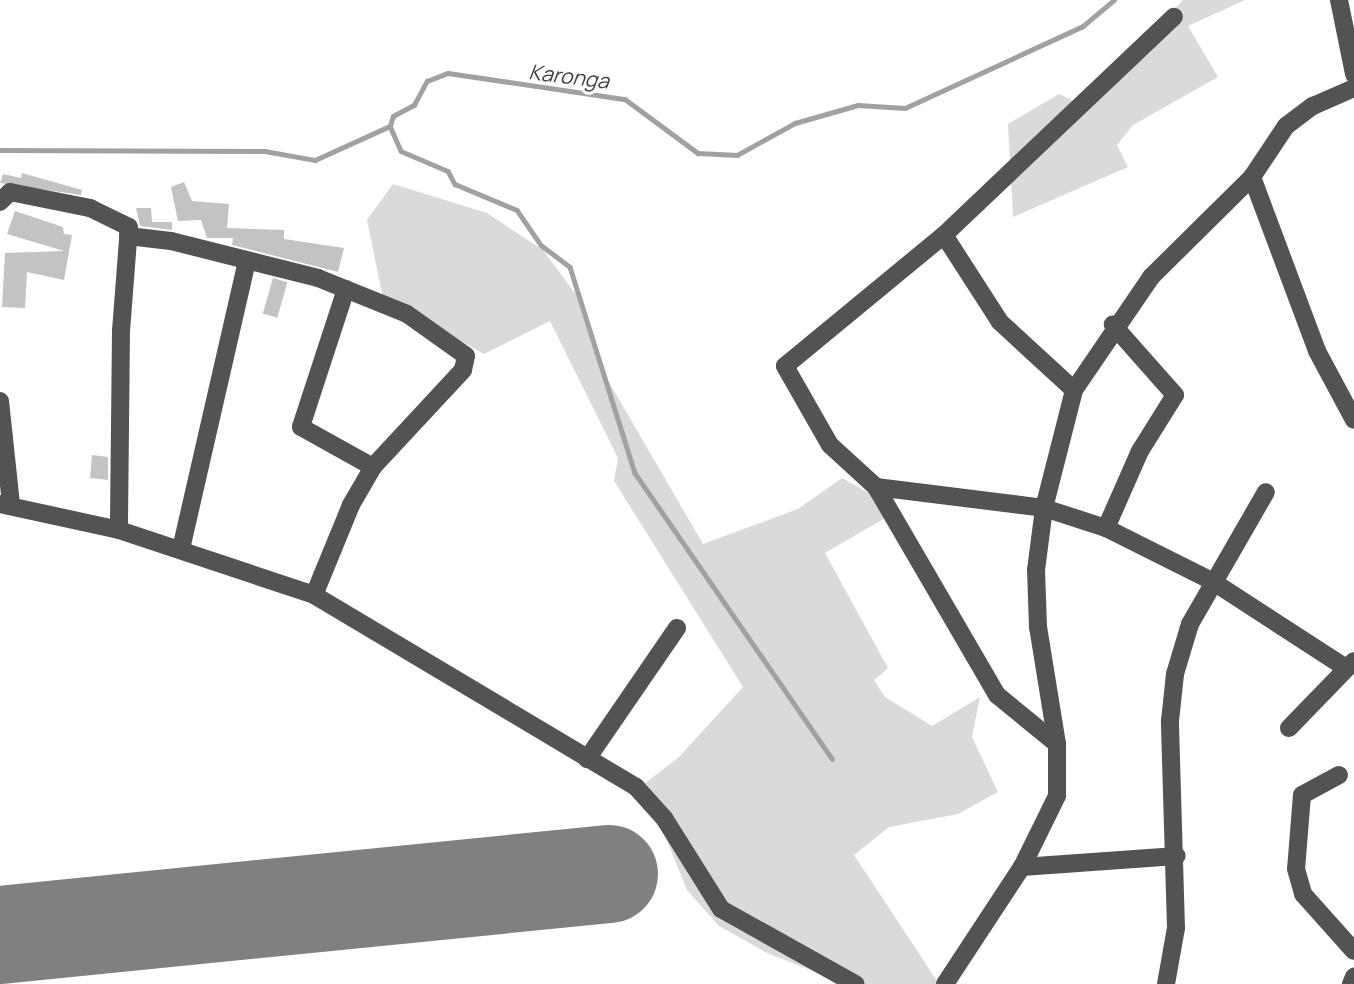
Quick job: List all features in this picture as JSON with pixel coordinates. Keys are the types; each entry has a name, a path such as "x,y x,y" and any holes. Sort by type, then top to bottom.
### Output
{"street":[{"path":"1339,0 1354,74"},
{"path":"1057,744 998,695 876,487 830,445 785,366 944,235 1174,16"},
{"path":"946,984 1022,867 1057,796 1057,744 1037,614 1044,508 1074,390 1113,325 1172,253 1252,177 1299,115 1354,88"},
{"path":"1252,177 1317,351 1354,420"},
{"path":"0,202 10,192 90,208 126,223 128,236 119,530"},
{"path":"944,235 1000,322 1074,390"},
{"path":"128,236 247,261 346,289 407,314 466,356 463,370 373,467 351,505 314,595"},
{"path":"181,550 247,261"},
{"path":"346,289 301,427 373,467"},
{"path":"1106,528 1140,451 1175,395 1113,325"},
{"path":"0,401 6,504 119,530 314,595 587,759 651,801 721,909 855,984"},
{"path":"876,487 1044,508 1106,528 1212,581 1350,665 1289,728"},
{"path":"1166,984 1176,928 1177,856 1171,693 1190,624 1212,581 1266,492"},
{"path":"587,759 677,628"},
{"path":"1339,775 1302,795 1296,869 1303,894 1354,951"},
{"path":"1022,867 1177,856"},
{"path":"1350,984 1354,977"}],"shaded area":[{"path":"1183,0 1245,0 1188,26 1218,77 1133,125 1117,145 1128,167 1013,217 1008,124 1059,94 1085,106"},
{"path":"393,184 487,213 543,250 583,304 599,365 703,544 798,509 842,478 872,495 885,518 825,553 888,668 874,680 885,697 932,726 980,697 972,737 998,792 958,814 889,827 854,855 939,984 846,984 767,953 719,926 687,890 644,784 678,758 743,687 614,481 618,458 550,321 484,354 383,298 367,220"}],"building":[{"path":"22,173 82,190 81,195 0,183 3,174 21,178"},
{"path":"184,182 192,201 229,204 227,228 284,230 284,239 344,248 338,272 232,245 233,238 207,238 201,220 178,221 171,187"},
{"path":"136,208 151,208 152,222 172,222 172,230 140,226"},
{"path":"15,211 63,227 64,234 72,235 64,280 27,272 25,308 2,307 5,253 64,251 7,234"},
{"path":"273,278 287,282 277,318 263,314"},
{"path":"92,455 108,457 108,480 90,478"}],"waterway":[{"name":"Karonga","path":"0,150 265,151 315,160 390,126 393,116 414,105 427,81 448,73 625,99 698,153 737,155 795,123 858,105 905,108 1083,26 1114,0"},
{"path":"390,126 401,151 448,171 455,184 517,210 541,245 570,267 635,473 832,759"}],"runway":[{"path":"0,935 609,874"}]}
